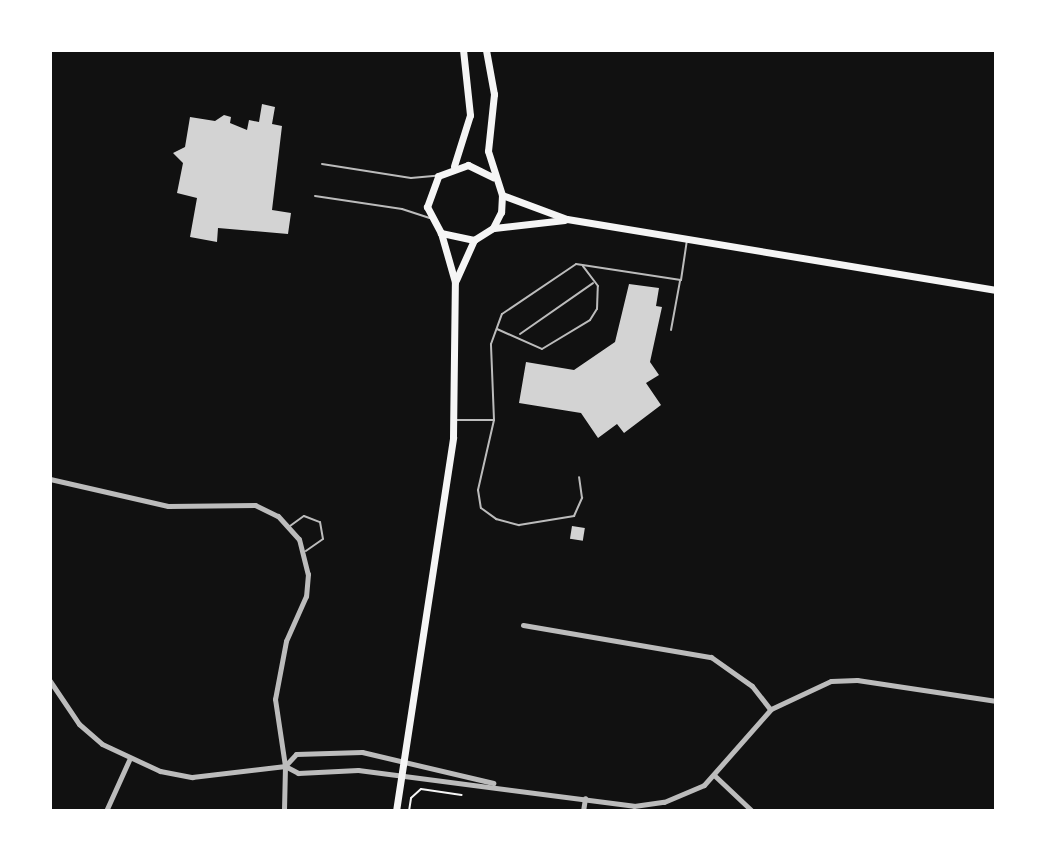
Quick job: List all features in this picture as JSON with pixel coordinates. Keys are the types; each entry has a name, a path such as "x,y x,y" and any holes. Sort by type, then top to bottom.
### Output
{"main road":[{"path":"454,166 470,115 463,50"},
{"path":"486,50 494,94 488,151 493,177 502,195 493,228"},
{"path":"396,811 454,420 455,282 441,233 430,218 427,200 438,176 454,166 481,168 493,177"},
{"path":"502,195 567,219 996,290"},
{"path":"455,282 474,240 493,228 567,219"},
{"path":"441,233 474,240"}],"street":[{"path":"50,479 168,506 255,505 290,526 304,551 306,596 286,641 275,699 285,766 284,811"},
{"path":"523,625 711,657 752,686 771,709"},
{"path":"50,681 79,724 129,760 192,777 285,766 298,773 358,770 497,785 634,806 664,802 715,776 771,709 810,687 857,680 996,701"},
{"path":"285,766 296,754 338,750 404,761 497,785"},
{"path":"106,811 129,760"},
{"path":"715,776 752,811"},
{"path":"583,811 585,798"}],"lane":[{"path":"322,164 411,178 438,176"},
{"path":"315,196 402,209 430,218"},
{"path":"671,330 687,240"},
{"path":"579,477 582,498 574,516 519,525 488,513 478,490 494,420 491,344 496,328 515,302 566,266 582,264 681,280"},
{"path":"496,328 519,335 525,345 542,349 590,320 599,300 594,282 582,264"},
{"path":"519,335 594,282"},
{"path":"454,420 494,420"},
{"path":"290,526 304,516 320,522 323,539 304,551"}],"path":[{"path":"409,811 411,798 421,789 462,795"}],"building":[{"path":"262,104 275,107 272,124 282,126 272,210 291,213 288,234 218,228 217,242 190,237 197,198 177,193 183,163 173,153 185,147 190,117 215,121 224,115 231,117 230,123 247,130 249,120 259,122"},
{"path":"629,284 659,288 656,306 662,307 650,362 659,375 646,383 661,405 624,433 617,424 598,438 581,413 519,403 526,362 574,370 615,342"},
{"path":"572,526 585,528 583,541 570,539"}]}
